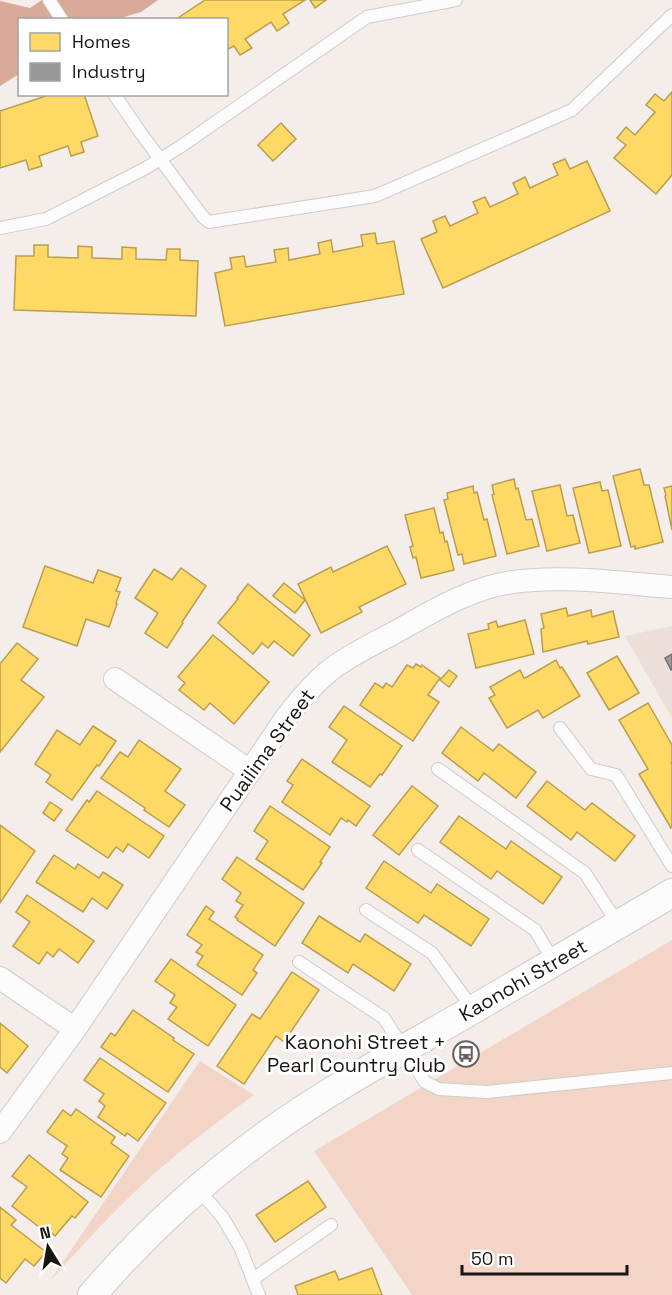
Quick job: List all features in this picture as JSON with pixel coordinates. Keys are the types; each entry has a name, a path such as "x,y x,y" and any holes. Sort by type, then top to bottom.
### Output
{"street":[{"name":"Puailima Street","path":"0,1132 75,1029 286,718 307,691 329,671 348,657 454,600 483,589 541,579 672,587"},
{"path":"115,679 250,771"},
{"name":"Kaonohi Street","path":"92,1295 125,1257 198,1189 274,1129 404,1049 672,893"},
{"path":"0,978 75,1029"}],"lane":[{"path":"49,0 61,18"},
{"path":"0,228 46,219 160,159 367,17 456,0"},
{"path":"115,96 208,222 375,196 573,110 672,15"},
{"path":"560,728 591,769 616,775 672,866"},
{"path":"438,770 585,873 618,924"},
{"path":"418,850 535,930 554,962"},
{"path":"366,910 432,952 473,1009"},
{"path":"299,962 384,1018 425,1082 440,1089 487,1092 672,1072"},
{"path":"198,1189 223,1218 240,1246 260,1295"},
{"path":"253,1279 331,1226"}],"shaded area":[{"path":"42,0 158,0 141,12 120,18 18,18 18,75 0,86 0,1 30,8"},
{"path":"672,626 672,718 625,636"},
{"path":"672,940 672,1295 412,1295 314,1151"},
{"path":"200,1061 254,1095 180,1151 154,1174 50,1281"}],"building: Homes":[{"path":"205,0 305,0 283,14 289,23 277,31 271,22 245,39 252,48 240,55 234,46 228,49 228,18 178,18"},
{"path":"310,0 326,0 315,8"},
{"path":"672,92 672,175 656,194 614,158 626,145 617,138 626,127 635,135 655,112 646,105 655,94 664,101"},
{"path":"46,96 85,96 98,136 81,142 84,152 71,156 68,146 39,156 42,166 29,170 26,160 0,168 0,111"},
{"path":"281,123 296,139 273,161 258,145"},
{"path":"565,159 570,169 587,161 610,211 443,288 421,239 437,232 433,221 445,216 450,226 478,213 473,202 485,197 490,207 518,194 513,183 525,177 530,188 558,175 553,164"},
{"path":"375,233 377,244 394,241 404,294 225,326 215,273 232,269 230,258 244,256 246,267 276,262 274,250 288,248 289,260 320,254 318,243 331,240 333,252 363,246 361,235"},
{"path":"34,245 48,245 48,257 78,258 78,246 92,247 92,258 122,259 122,247 136,248 136,259 166,260 167,249 180,249 180,260 198,261 196,316 14,310 16,256 34,256"},
{"path":"640,469 644,485 649,485 663,542 635,549 635,546 631,547 613,476"},
{"path":"514,479 526,520 532,519 539,546 507,554 492,495 494,494 492,485"},
{"path":"600,482 602,491 608,490 621,546 589,553 573,488"},
{"path":"560,485 567,516 573,515 580,543 547,551 532,491"},
{"path":"473,486 474,493 477,492 484,520 487,519 496,556 464,564 462,554 458,555 444,500 448,499 447,493"},
{"path":"672,486 672,530 664,488"},
{"path":"434,508 440,533 443,532 445,542 447,541 454,570 421,578 416,557 413,558 410,547 413,546 405,515"},
{"path":"387,546 406,584 359,607 362,612 321,633 298,584 331,567 333,572"},
{"path":"45,566 93,583 98,570 121,578 116,591 120,592 109,627 86,619 77,646 23,627"},
{"path":"181,568 206,586 167,648 145,633 158,613 135,598 154,569 172,580"},
{"path":"284,583 305,600 295,613 273,596"},
{"path":"248,584 310,635 293,656 274,641 268,648 262,643 253,654 218,623"},
{"path":"566,608 568,616 591,610 592,617 613,611 619,637 588,644 587,641 543,652 541,629 544,628 541,614"},
{"path":"525,620 534,654 476,668 468,634 489,629 488,624 496,621 498,627"},
{"path":"213,635 269,682 234,724 210,703 204,710 179,690 185,683 178,677"},
{"path":"17,643 38,659 21,680 44,697 0,752 0,664"},
{"path":"617,656 639,693 609,710 587,673"},
{"path":"556,660 580,696 543,718 538,710 507,728 489,698 495,695 490,687 520,670 524,678 527,677"},
{"path":"416,664 421,667 422,665 440,678 428,695 439,702 413,741 360,705 375,683 383,688 386,683 392,687 407,665 413,668"},
{"path":"449,670 457,676 449,687 440,680"},
{"path":"648,703 672,745 671,828 639,774 648,769 619,720"},
{"path":"344,706 402,746 382,775 380,774 370,787 332,762 347,740 329,727"},
{"path":"93,726 116,741 72,800 46,782 51,775 35,764 57,730 80,745"},
{"path":"461,727 493,751 499,744 536,772 516,798 484,773 478,781 442,753"},
{"path":"139,740 181,769 165,791 185,805 169,827 101,778 120,752 128,757"},
{"path":"302,759 370,806 356,826 341,818 330,835 282,802 293,785 287,781"},
{"path":"547,781 585,810 592,803 635,836 615,861 577,832 571,840 527,806"},
{"path":"412,786 438,806 399,855 373,835"},
{"path":"97,791 164,836 149,858 128,844 123,852 116,847 108,858 66,830 87,800 89,802"},
{"path":"50,802 62,810 54,821 43,813"},
{"path":"270,806 330,847 303,890 256,859 268,841 254,831"},
{"path":"459,816 506,849 511,841 562,877 543,904 497,871 491,879 440,842"},
{"path":"0,825 35,851 0,903"},
{"path":"54,855 75,869 78,864 99,878 103,872 123,885 107,909 92,898 83,912 36,882"},
{"path":"237,857 304,903 275,946 235,917 243,905 236,901 241,893 222,879"},
{"path":"384,861 431,893 437,884 489,919 471,946 424,915 418,923 366,888"},
{"path":"27,895 94,941 78,963 59,949 53,957 47,952 39,964 13,946 30,922 16,912"},
{"path":"206,906 214,912 209,919 263,955 253,970 257,973 242,995 197,965 203,956 196,952 202,945 187,935"},
{"path":"319,916 360,942 365,934 411,964 394,991 353,964 348,973 302,943"},
{"path":"171,959 236,1005 208,1046 168,1019 177,1007 170,1003 175,995 155,981"},
{"path":"292,972 319,990 284,1042 276,1036 244,1084 217,1066 252,1014 260,1019"},
{"path":"133,1010 194,1054 168,1092 101,1047 111,1033 115,1036"},
{"path":"0,1023 28,1046 7,1073 0,1067"},
{"path":"100,1058 166,1103 138,1141 127,1133 125,1136 98,1117 105,1106 99,1101 104,1094 84,1080"},
{"path":"76,1109 115,1137 111,1143 129,1156 101,1197 60,1170 68,1158 62,1154 67,1146 47,1132 63,1110 71,1116"},
{"path":"29,1155 88,1202 75,1218 72,1216 55,1236 45,1227 43,1230 12,1206 27,1187 12,1176"},
{"path":"308,1181 326,1207 275,1242 256,1215"},
{"path":"0,1207 16,1220 11,1225 46,1252 34,1266 25,1259 6,1283 0,1278"},
{"path":"372,1268 382,1295 298,1295 295,1286 335,1271 339,1280"}],"building: Industry":[{"path":"672,654 672,669 671,670 665,658"}],"place":[{"name":"Kaonohi Street + Pearl Country Club","path":"466,1054"}]}
